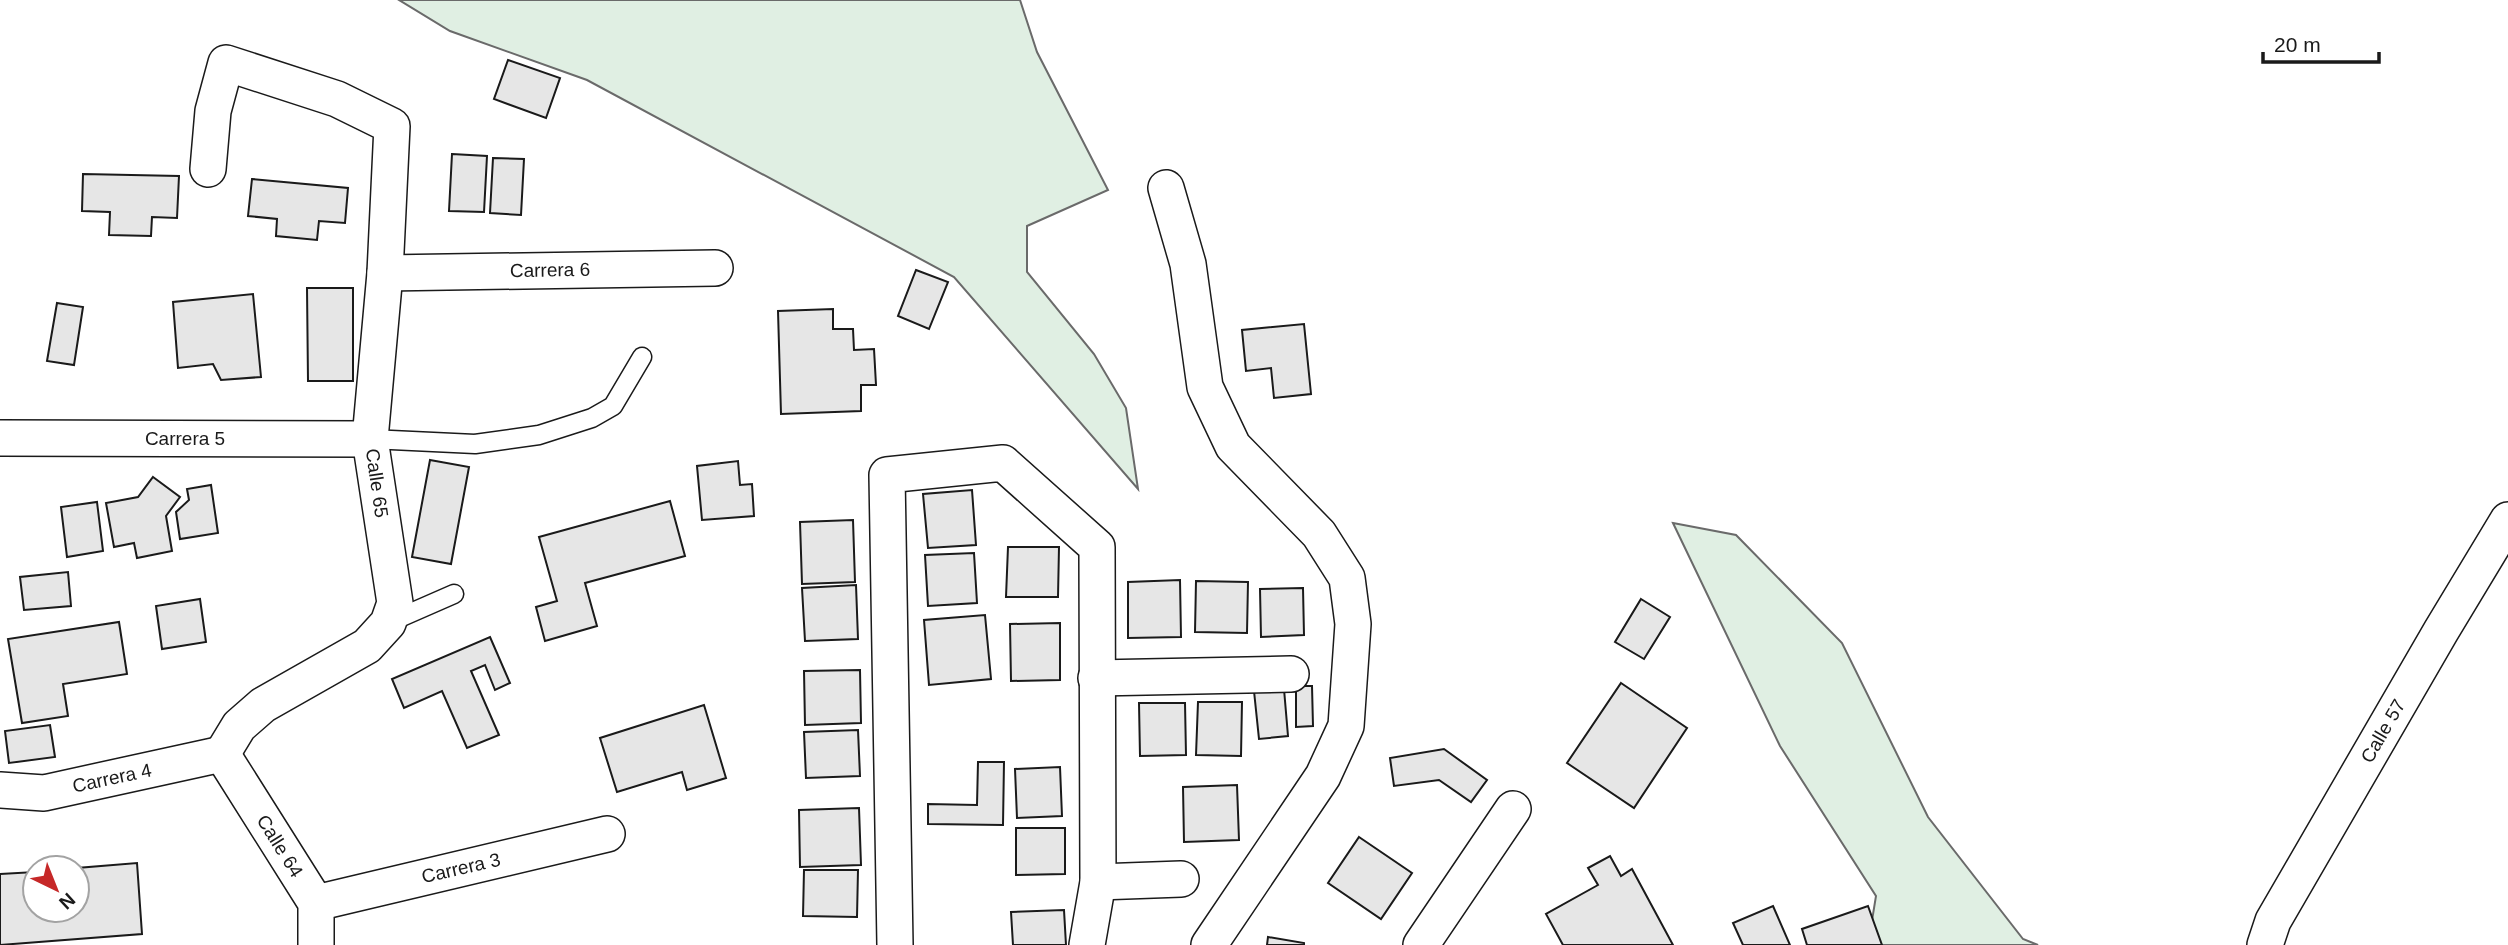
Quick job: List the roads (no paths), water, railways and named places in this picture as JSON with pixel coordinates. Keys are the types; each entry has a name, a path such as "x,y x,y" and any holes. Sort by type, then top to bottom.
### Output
{"street":[{"name":"Calle 65","path":"208,169 213,111 226,63 337,99 392,126 384,273 370,439 395,603 388,623"},
{"path":"1166,188 1188,264 1205,387 1233,446 1319,534 1347,578 1353,624 1346,726 1323,776 1209,945"},
{"name":"Carrera 6","path":"384,273 715,268"},
{"name":"Carrera 5","path":"0,438 370,439"},
{"path":"895,945 887,475 1003,463 1097,547 1098,882 1087,945"},
{"name":"Calle 57","path":"2264,945 2273,921 2508,520"},
{"path":"222,754 239,726 263,705 367,646 388,623"},
{"path":"1096,678 1291,674"},
{"name":"Carrera 4","path":"0,790 44,793 222,754"},
{"name":"Calle 64","path":"222,754 316,903"},
{"path":"1421,945 1513,809"},
{"name":"Carrera 3","path":"316,903 607,834"},
{"path":"1098,882 1181,879"},
{"path":"316,903 316,945"}],"lane":[{"path":"370,439 475,444 540,435 592,418 613,406 642,357"},
{"path":"388,623 454,594"}]}
